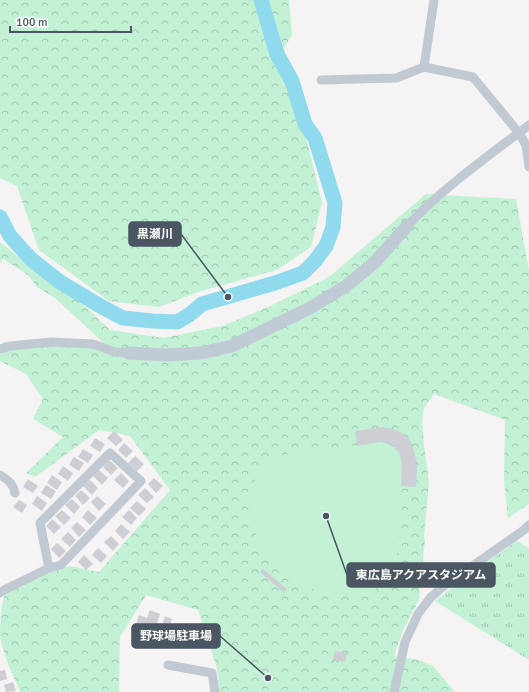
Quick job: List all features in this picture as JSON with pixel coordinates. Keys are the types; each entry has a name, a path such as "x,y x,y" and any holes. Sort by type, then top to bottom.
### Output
{"street":[{"path":"424,67 434,0"},
{"path":"321,80 396,78 424,67 473,77 519,133 526,145 529,167"},
{"path":"0,349 11,346 51,342 93,344 115,352 172,355 201,353 232,346 310,308 346,286 374,263 423,209 456,181 529,125"},
{"path":"0,593 49,568 61,565 141,481 110,453 40,523 49,568"},
{"path":"0,475 10,481 13,486 14,493"},
{"path":"394,692 405,642 418,614 431,597 529,525"},
{"path":"168,665 212,673 215,692"}],"green space":[{"path":"0,0 289,0 292,35 284,48 322,202 311,247 277,270 201,291 159,307 109,301 39,250 17,186 0,178"},
{"path":"426,194 516,199 529,270 529,504 508,518 504,481 505,420 434,394 424,408 422,420 429,483 419,600 404,628 395,656 419,660 433,666 455,692 218,692 216,683 219,680 216,665 198,610 146,595 120,637 119,692 20,692 6,657 0,636 1,614 5,593 29,580 70,566 99,572 170,490 130,436 99,430 35,477 26,473 63,437 33,419 43,399 26,374 0,361 0,354 4,342 70,339 105,344 55,298 37,287 28,275 3,259 0,264 0,242 87,308 110,330 164,338 222,326 268,307 329,277"},
{"path":"379,442 391,446 399,455 402,463 396,573 389,581 376,589 360,593 326,593 309,588 294,581 269,559 260,544 254,528 251,514 252,498 255,478 259,468 270,458 275,456"},
{"path":"517,541 529,548 529,660 435,601 463,579"}],"building":[{"path":"383,427 402,433 409,439 413,447 417,463 416,487 401,486 402,463 399,453 394,447 379,442 357,446 355,431"},
{"path":"114,431 123,440 116,446 107,438"},
{"path":"95,438 105,444 100,452 90,446"},
{"path":"124,443 133,451 126,458 118,450"},
{"path":"83,449 93,455 88,463 78,457"},
{"path":"135,456 144,464 137,471 128,463"},
{"path":"74,457 84,463 79,471 69,465"},
{"path":"109,460 118,468 111,475 103,467"},
{"path":"63,466 73,473 68,481 58,474"},
{"path":"99,470 108,478 102,485 93,476"},
{"path":"121,473 129,481 123,488 114,480"},
{"path":"52,475 62,482 57,490 47,483"},
{"path":"154,478 163,486 156,493 148,484"},
{"path":"28,479 38,486 33,493 23,487"},
{"path":"90,480 98,488 92,495 83,486"},
{"path":"46,485 56,491 51,499 41,493"},
{"path":"145,488 154,497 147,503 138,495"},
{"path":"81,490 90,498 83,505 75,496"},
{"path":"37,496 47,503 42,511 32,504"},
{"path":"97,496 106,504 99,511 91,502"},
{"path":"72,499 80,507 74,514 65,505"},
{"path":"19,500 27,505 22,513 13,507"},
{"path":"137,501 146,509 139,516 130,508"},
{"path":"62,510 71,518 64,525 55,516"},
{"path":"88,510 97,518 90,525 82,517"},
{"path":"129,510 137,518 131,525 122,517"},
{"path":"52,519 61,527 54,534 46,526"},
{"path":"77,522 86,530 79,537 71,528"},
{"path":"121,524 130,532 123,539 115,531"},
{"path":"68,532 76,540 70,547 61,539"},
{"path":"111,536 119,544 113,551 104,542"},
{"path":"57,543 66,551 59,558 51,549"},
{"path":"98,548 107,556 101,563 92,555"},
{"path":"84,555 93,564 86,570 78,562"},
{"path":"263,569 287,589 284,593 260,572"},
{"path":"150,610 160,614 157,623 162,625 165,616 172,619 166,639 141,631 139,636 133,634 139,615 147,618"},
{"path":"335,651 347,653 345,662 333,660"},
{"path":"5,670 7,679 0,681 0,671"},
{"path":"13,682 16,691 6,692 4,685"}],"waterway":[{"path":"0,217 10,236 31,259 60,282 123,318 177,322 189,315 202,304 275,283 303,273 315,261 326,246 333,227 335,203 315,138 305,124 292,81 277,54 261,0"}],"place":[{"name":"黒瀬川","path":"228,297"},
{"name":"東広島アクアスタジアム","path":"326,516"},
{"name":"野球場駐車場","path":"268,678"}]}
